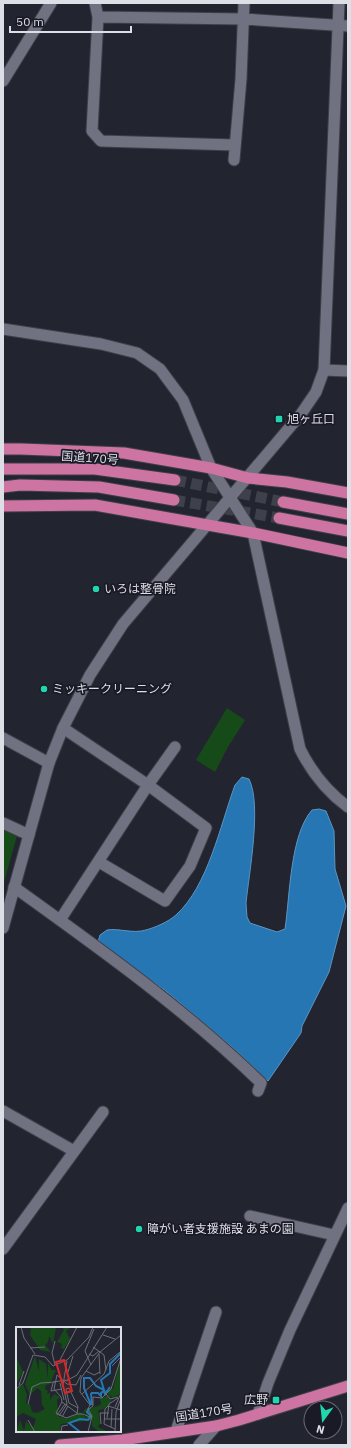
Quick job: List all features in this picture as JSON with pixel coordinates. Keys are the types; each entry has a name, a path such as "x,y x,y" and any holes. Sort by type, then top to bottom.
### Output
{"highway":[{"path":"3,449 124,453 211,468 248,478 287,482 348,493"},
{"name":"国道170号","path":"3,469 96,469 175,480"},
{"path":"3,487 99,487 174,500"},
{"path":"283,502 348,514"},
{"path":"3,506 96,505 348,553"},
{"path":"278,518 348,532"},
{"name":"国道170号","path":"60,1445 122,1440 216,1426 348,1386"}],"street":[{"path":"3,81 51,3"},
{"path":"95,3 98,17 92,131 101,141 235,144"},
{"path":"234,160 244,3"},
{"path":"3,928 7,900 14,888 49,763 63,728 90,675 123,624 301,414 316,392 324,370 343,26 339,3"},
{"path":"98,17 244,19 343,26"},
{"path":"3,329 101,344 137,353 160,369 183,400 211,468 253,534 300,749 309,768 322,784 348,807"},
{"path":"324,370 348,371"},
{"path":"63,728 148,785 206,828 190,866 165,901 99,862"},
{"path":"3,738 49,763"},
{"path":"60,920 148,785 175,747"},
{"path":"3,823 29,835"},
{"path":"14,888 60,920 154,991 217,1042 261,1083 258,1091"},
{"path":"3,1112 74,1151"},
{"path":"3,1248 103,1112"},
{"path":"258,1414 268,1383 290,1330 348,1208"},
{"path":"250,1216 334,1235"},
{"path":"176,1431 216,1312"},
{"path":"199,1445 216,1426"}],"green space":[{"path":"227,708 245,720 228,747 215,772 196,760"},
{"path":"3,825 18,832 3,886"}],"water":[{"path":"242,777 249,779 253,791 255,822 246,903 247,917 250,923 277,932 285,929 295,850 299,834 312,810 319,809 326,811 334,831 335,869 346,906 329,972 302,1026 301,1033 268,1081 231,1046 167,992 98,942 100,935 107,930 141,931 158,926 173,918 187,903 205,872 235,785"}],"tunnel":[{"path":"175,480 283,502"},
{"path":"174,500 279,518"}],"place":[{"name":"旭ヶ丘口","path":"279,419"},
{"name":"いろは整骨院","path":"96,589"},
{"name":"ミッキークリーニング","path":"44,689"},
{"name":"障がい者支援施設 あまの園","path":"139,1229"},
{"name":"広野","path":"276,1400"}]}
